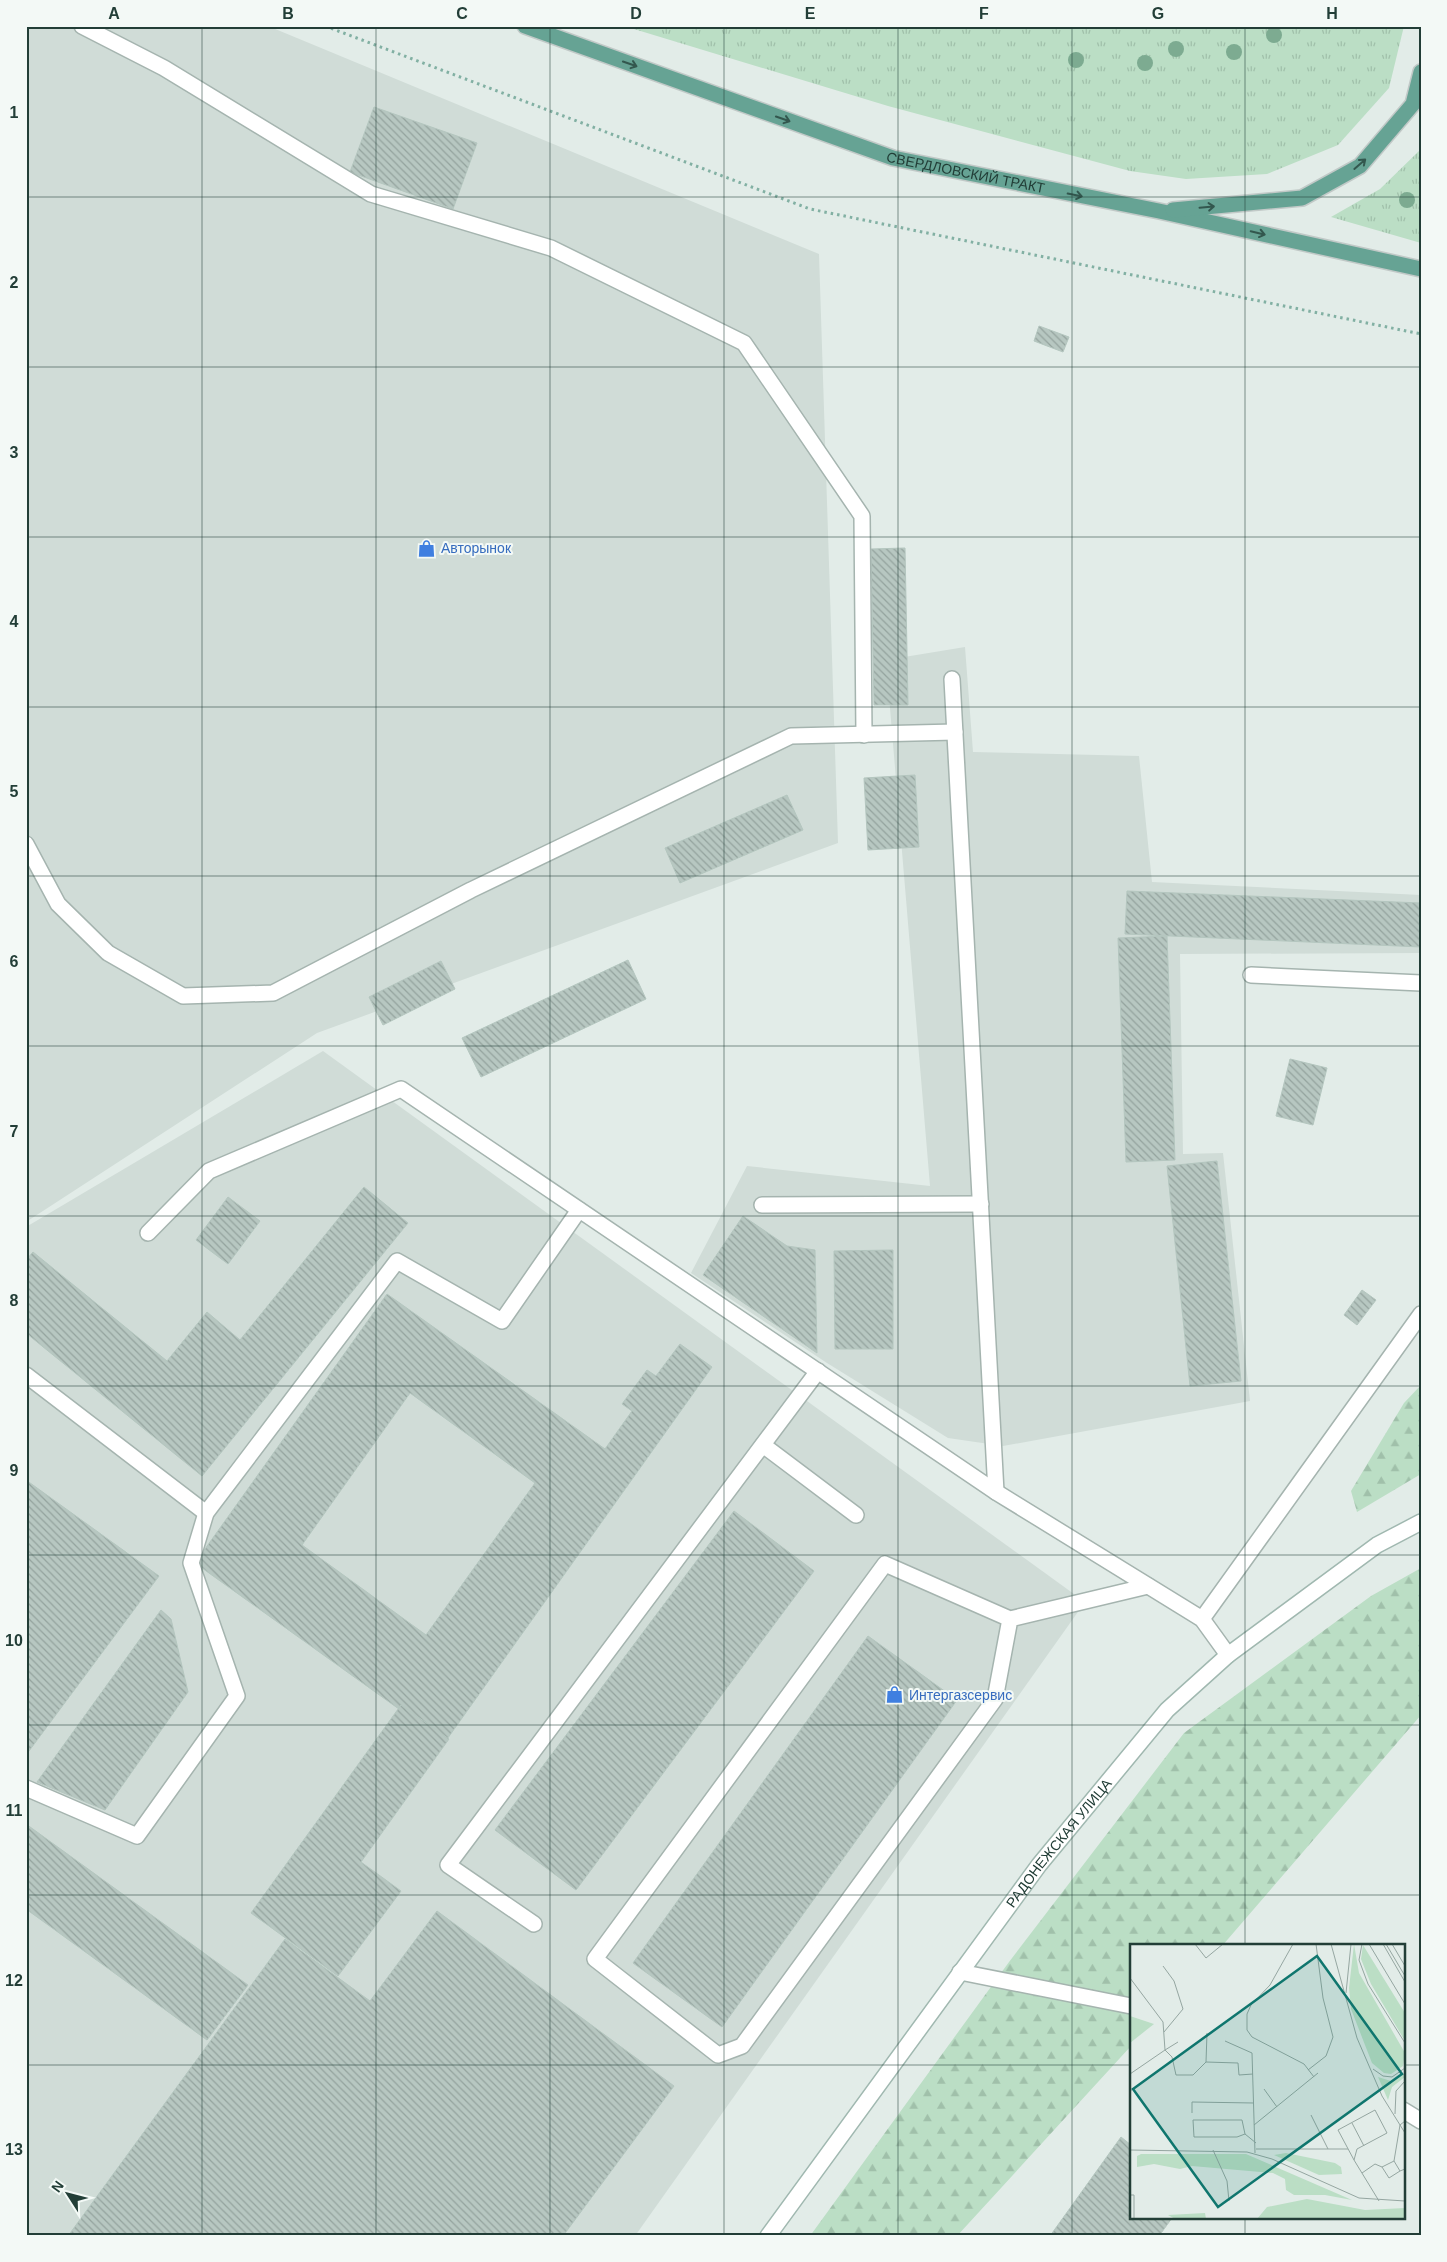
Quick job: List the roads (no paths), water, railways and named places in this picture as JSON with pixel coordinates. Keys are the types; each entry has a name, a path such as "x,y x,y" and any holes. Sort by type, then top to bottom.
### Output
{"main road":[{"name":"СВЕРДЛОВСКИЙ ТРАКТ","path":"525,26 892,158 1159,211 1421,270"},
{"path":"550,26 584,48"},
{"path":"1159,211 1302,198 1360,166 1413,104 1421,72"}],"street":[{"path":"82,26 164,68 371,194 551,248 744,343 862,516 864,735"},
{"path":"952,679 996,1492"},
{"path":"26,844 58,904 108,953 183,996 273,993 471,890 791,736 955,732"},
{"path":"1251,975 1421,983"},
{"path":"148,1233 209,1171 401,1089 996,1492 1202,1619 1228,1655"},
{"path":"762,1205 981,1204"},
{"path":"26,1788 137,1836 237,1696 191,1563 206,1514 397,1261 502,1320 579,1210"},
{"path":"1202,1619 1421,1314"},
{"path":"534,1924 448,1865 818,1371"},
{"path":"26,1375 206,1514"},
{"path":"763,1445 856,1515"},
{"name":"РАДОНЕЖСКАЯ УЛИЦА","path":"768,2236 1039,1865 1167,1710 1228,1655 1377,1546 1421,1522"},
{"path":"1010,1619 995,1700 742,2046 718,2055 596,1959 885,1564 1010,1619 1148,1586"},
{"path":"960,1972 1130,2006"},
{"path":"1404,2111 1421,2121"}],"place":[{"name":"Авторынок","path":"427,548"},
{"name":"Интергазсервис","path":"895,1695"}]}
